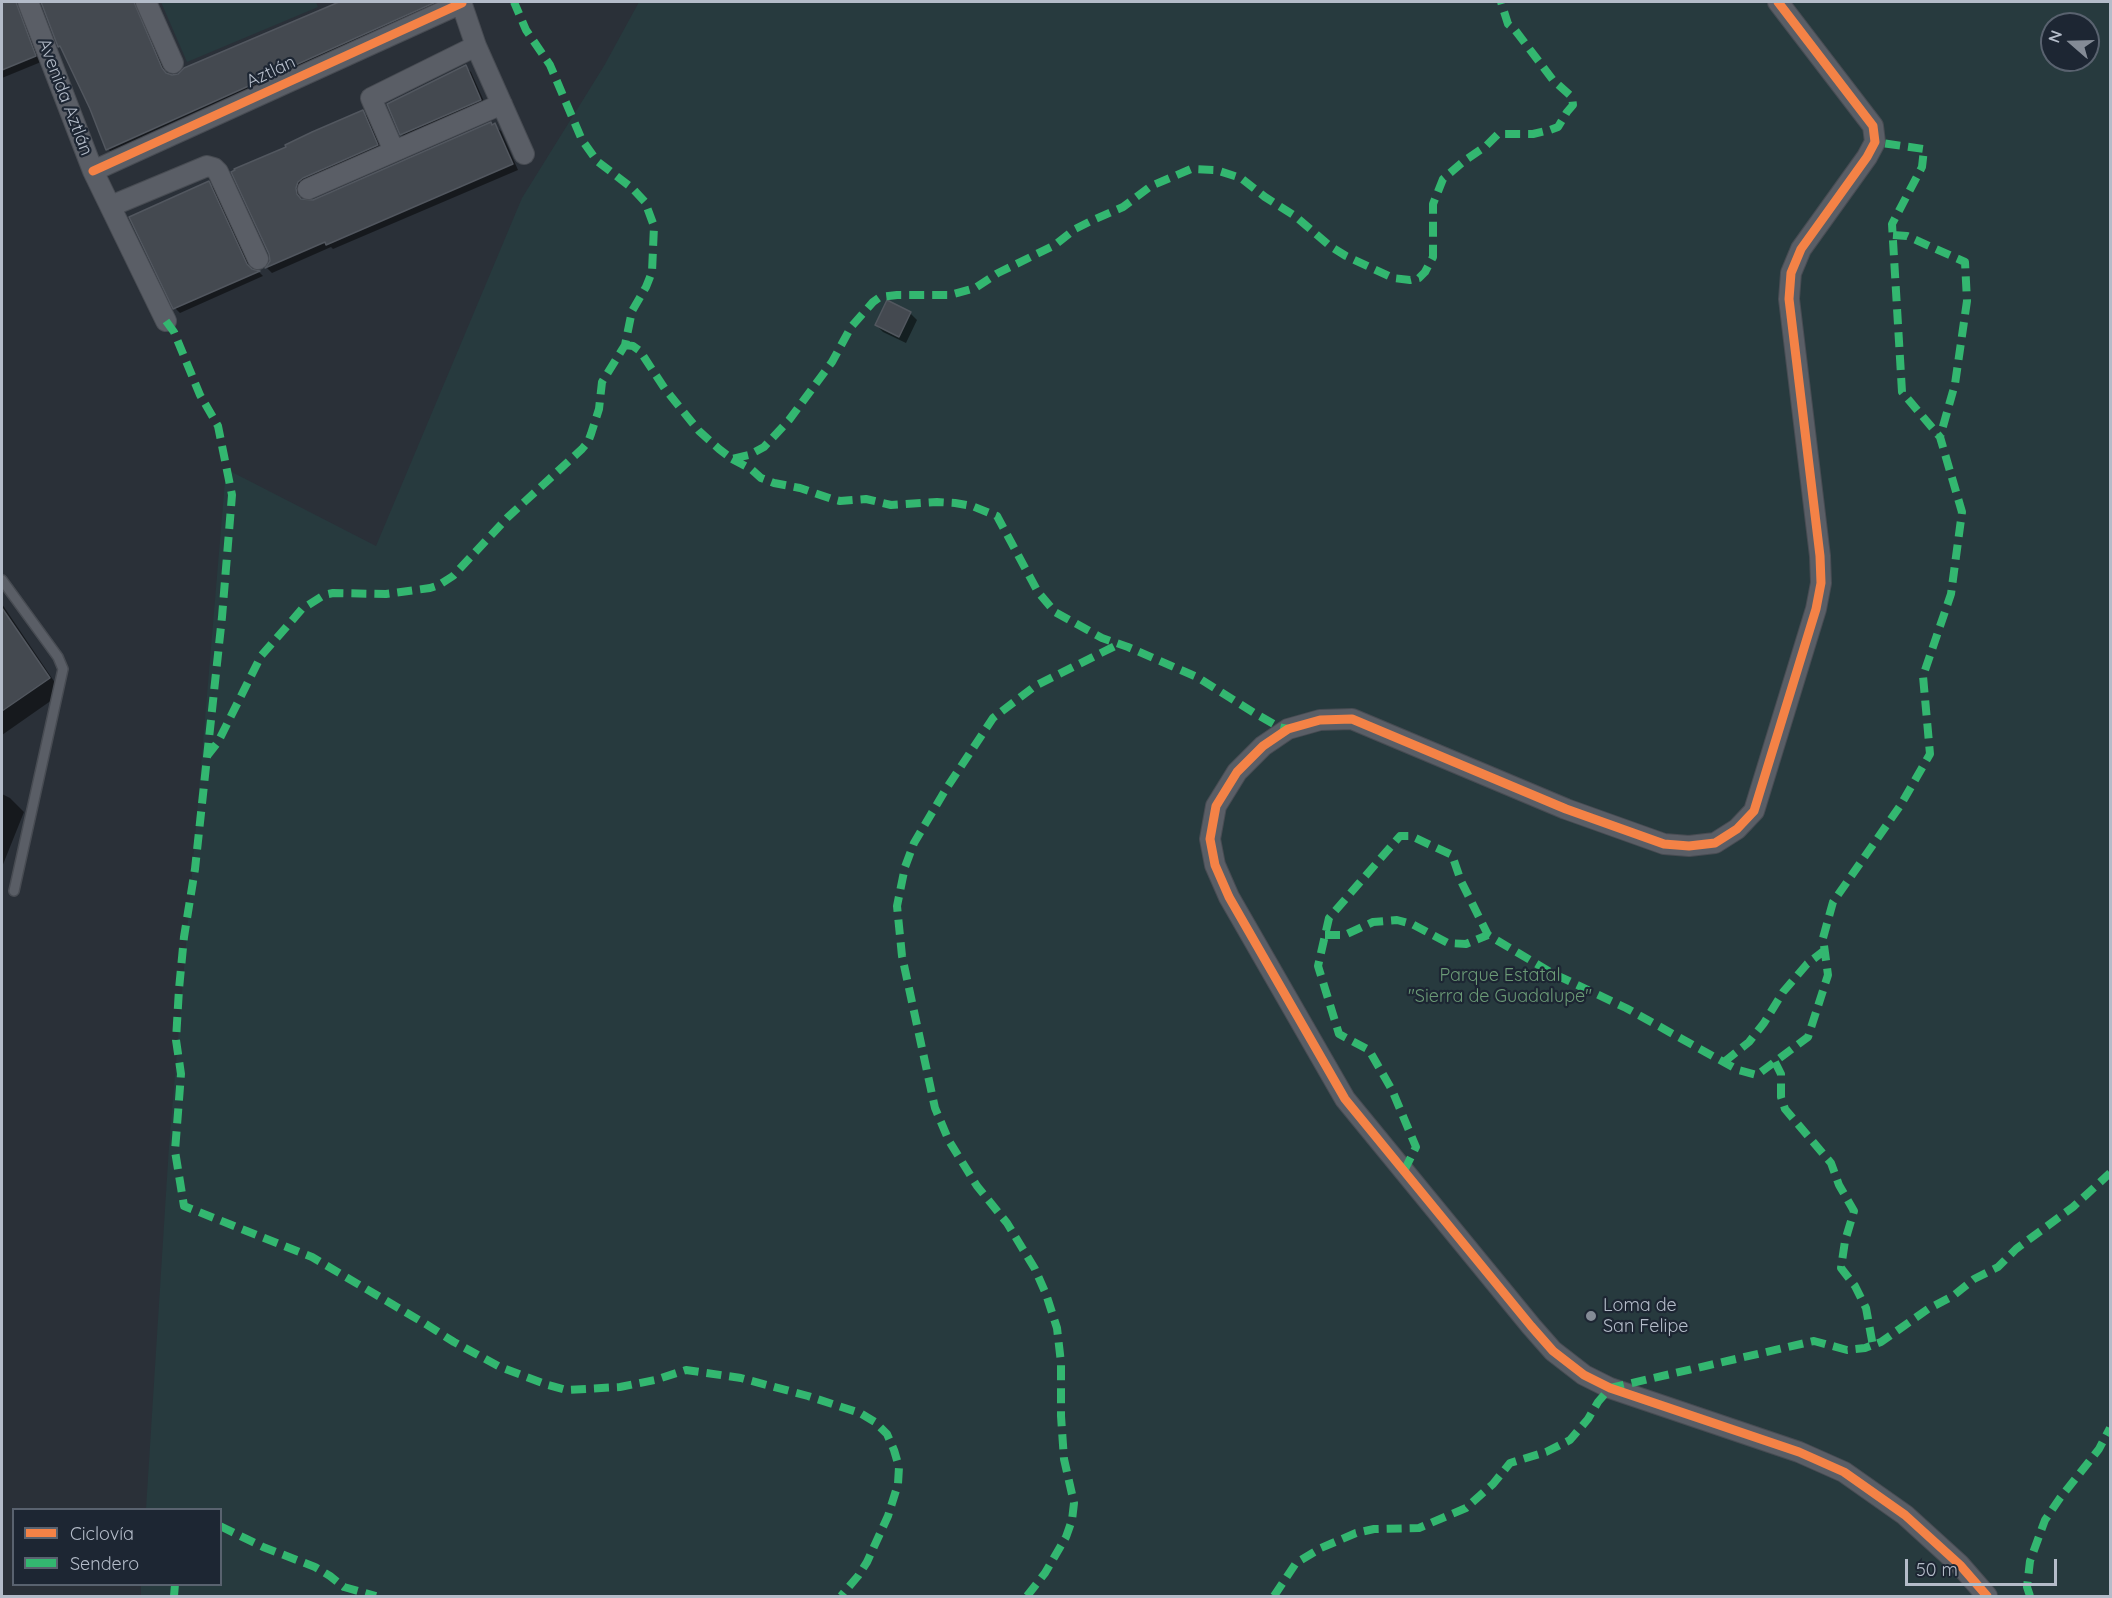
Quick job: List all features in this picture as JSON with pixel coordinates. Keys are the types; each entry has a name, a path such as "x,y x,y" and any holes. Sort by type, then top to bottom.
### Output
{"street":[{"name":"Avenida Aztlán","path":"28,2 93,171 166,321"},
{"path":"146,2 173,63"},
{"name":"Aztlán","path":"93,171 461,2"},
{"path":"461,2 476,46 525,154"},
{"path":"1778,2 1873,126 1875,142 1867,157 1801,249 1791,273 1789,299 1820,556 1821,583 1816,609 1754,811 1737,829 1715,843 1689,846 1664,844 1566,809 1352,719 1320,720 1288,729 1263,746 1237,772 1215,806 1210,839 1215,865 1229,897 1346,1099 1553,1351 1584,1375 1610,1388 1799,1452 1844,1472 1905,1515 1960,1565 1986,1596"},
{"path":"394,151 371,98 476,46"},
{"path":"308,189 502,104"},
{"path":"111,206 207,166 214,168 218,172 258,259"}],"lane":[{"path":"2,580 58,657 63,669 14,891"}],"green space":[{"path":"161,2 316,2 318,7 187,62"},
{"name":"Parque Estatal \"Sierra de Guadalupe\"","path":"639,2 2110,2 2110,1596 141,1596 141,1586 222,1586 222,1508 146,1508 169,1146 226,469 376,546 522,198 604,66"}],"building":[{"path":"2,2 16,2 36,56 2,70"},
{"path":"41,2 134,2 162,68 166,73 172,75 339,2 436,2 106,150 90,109 60,46 58,47"},
{"path":"466,65 481,100 400,135 387,104"},
{"path":"363,110 378,145 303,178 298,182 296,188 301,199 313,200 491,122 492,125 495,123 513,164 326,245 325,242 265,268 270,261 269,254 231,172"},
{"path":"209,181 247,264 252,269 260,271 173,309 129,217"},
{"path":"887,300 911,312 899,337 875,325"},
{"path":"2,608 50,678 2,711"}],"marked path":[{"path":"207,756 218,742 261,656 302,609 324,595 333,593 386,594 439,585 453,576 508,517 588,442 599,409 602,382 625,345 632,311 652,272 654,226 645,202 632,188 597,161 582,140 550,65 526,30 514,2"},
{"path":"625,345 633,346 640,351 665,389 699,431 719,449 732,459 749,455 764,447 789,420 832,362 851,327 880,297 950,295 975,288 998,273 1055,245 1075,229 1123,207 1151,186 1191,169 1216,170 1241,178 1346,256 1393,278 1410,280 1419,278 1433,257 1433,204 1443,179 1498,134 1533,134 1558,127 1573,105 1572,97 1553,80 1508,24 1501,2"},
{"path":"1404,1171 1416,1147 1392,1090 1369,1050 1339,1034 1318,966 1329,918 1400,836 1411,836 1452,855 1461,881 1488,935 1552,973 1626,1008 1738,1070 1757,1075 1808,1037 1828,975 1823,938 1833,902 1900,806 1930,754 1923,676 1951,594 1962,512 1940,437 1902,392 1892,224 1922,167 1924,149 1875,142"},
{"path":"1893,235 1907,236 1965,262 1967,301 1955,384 1940,437"},
{"path":"166,321 174,332 200,395 218,426 232,495 222,617 195,869 184,937 179,989 176,1040 181,1074 175,1151 184,1206 312,1257 500,1367 548,1385 566,1390 620,1387 655,1380 686,1370 741,1378 860,1413 875,1422 887,1434 899,1467 898,1484 888,1516 867,1562 841,1596"},
{"path":"732,459 751,469 761,478 840,501 866,499 891,505 955,503 972,506 997,516 1038,592 1055,612 1102,638 1197,677 1256,714 1279,727 1288,729"},
{"path":"1027,1596 1045,1573 1066,1537 1072,1520 1074,1503 1064,1459 1061,1363 1057,1328 1035,1269 1007,1223 977,1186 949,1141 935,1108 902,956 897,906 905,867 914,843 993,718 1035,686 1119,644"},
{"path":"1325,935 1345,935 1373,922 1397,920 1412,924 1448,943 1466,944 1488,935"},
{"path":"1724,1062 1749,1042 1783,992 1807,964 1825,950"},
{"path":"1775,1062 1781,1074 1781,1097 1785,1109 1831,1163 1839,1185 1854,1211 1845,1241 1841,1268 1855,1286 1866,1308 1873,1346"},
{"path":"1274,1596 1296,1563 1321,1548 1356,1533 1374,1529 1419,1528 1466,1508 1493,1484 1510,1463 1546,1452 1570,1440 1610,1388 1814,1341 1847,1350 1865,1348 1881,1342 1928,1309 1953,1296 1974,1279 1998,1267 2016,1249 2073,1207 2110,1173"},
{"path":"2030,1596 2027,1587 2030,1561 2045,1520 2099,1449 2110,1428"},
{"path":"222,1527 263,1547 315,1567 344,1587 376,1596"},
{"path":"174,1596 175,1586"}],"cycle path":[{"path":"1778,2 1873,126 1875,142 1867,157 1801,249 1791,273 1789,299 1820,556 1821,583 1816,609 1754,811 1737,829 1715,843 1689,846 1664,844 1566,809 1352,719 1320,720 1288,729 1263,746 1237,772 1216,806 1210,839 1215,865 1229,897 1345,1099 1553,1351 1584,1375 1610,1388 1799,1452 1844,1472 1905,1515 1960,1565 1987,1596"},
{"path":"93,171 462,3"}],"place":[{"name":"Loma de San Felipe","path":"1591,1316"}]}
